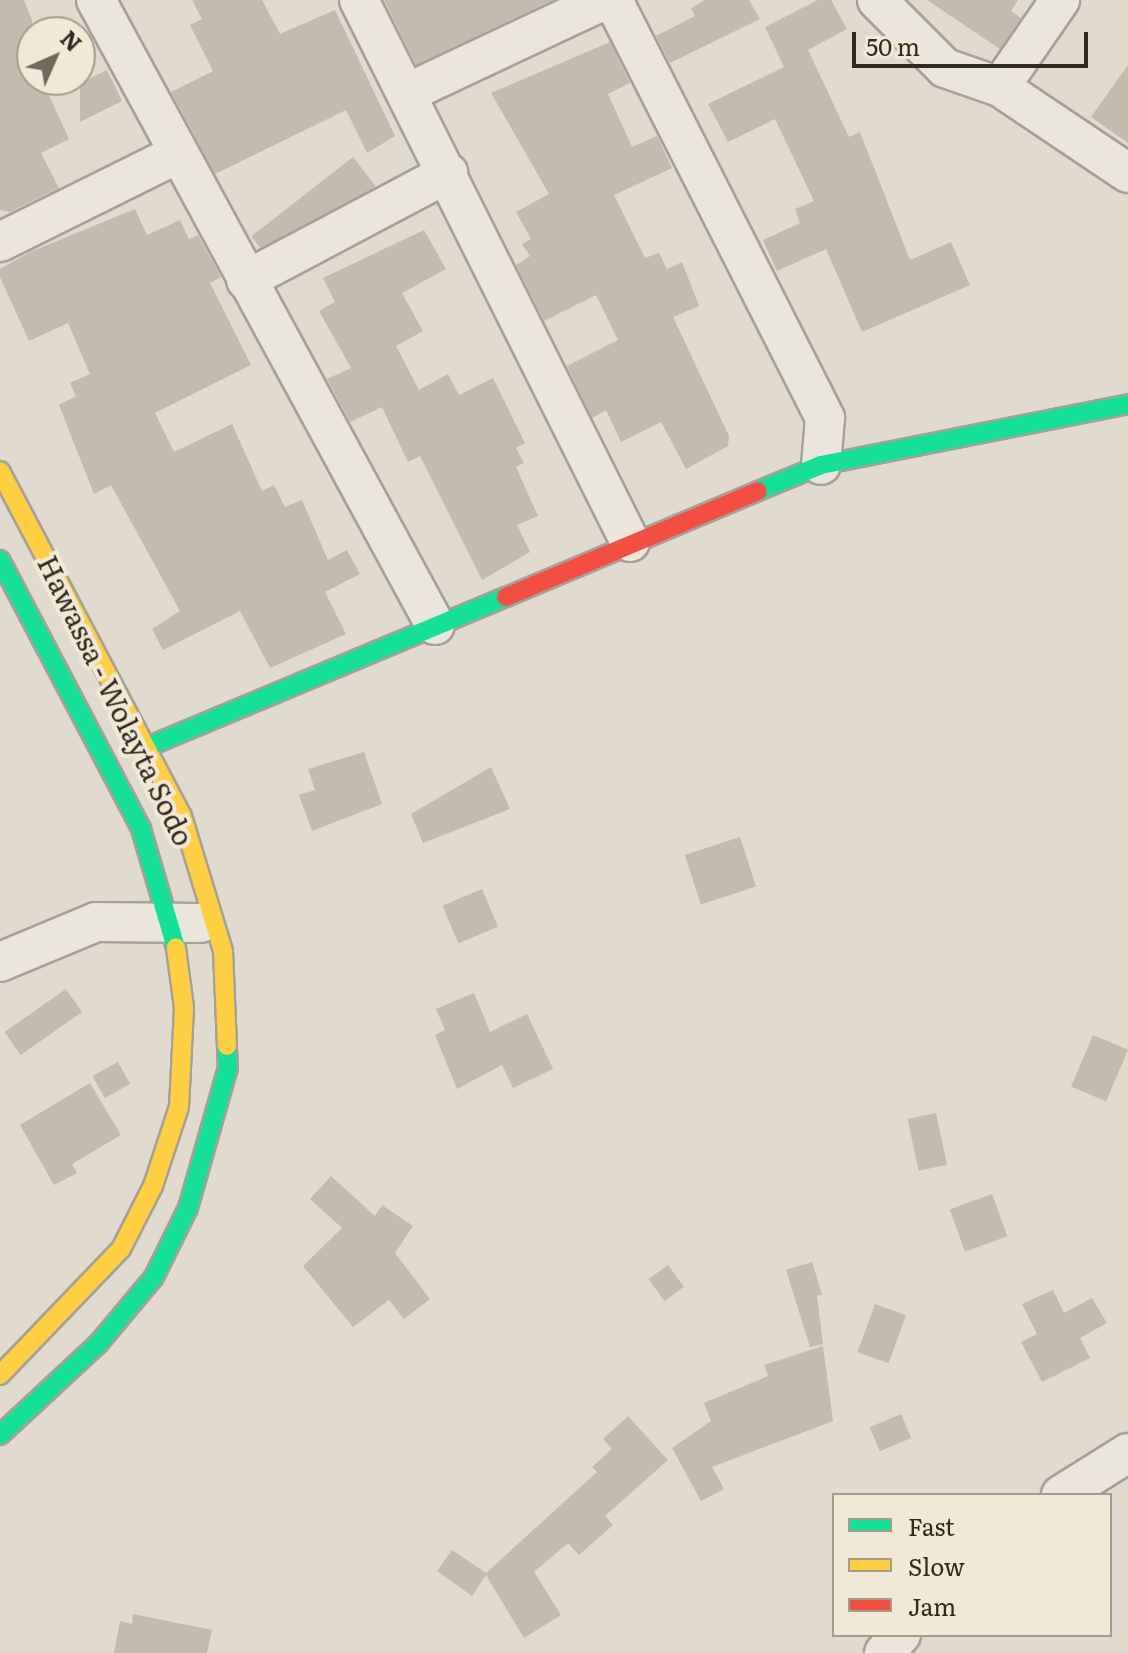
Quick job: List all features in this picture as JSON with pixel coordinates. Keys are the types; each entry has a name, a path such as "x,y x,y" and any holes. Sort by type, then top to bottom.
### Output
{"main road":[{"path":"147,747 630,542 821,465 1086,418 1128,404"},
{"name":"Hawassa - Wolayta Sodo","path":"0,471 182,816 217,924 228,1068 188,1208 154,1277 98,1344 0,1435"},
{"name":"Hawassa - Wolayta Sodo","path":"0,560 141,829 172,923 184,1008 179,1107 153,1186 121,1249 0,1375"}],"street":[{"path":"96,0 435,625"},
{"path":"359,0 630,542"},
{"path":"407,93 605,0"},
{"path":"613,0 825,418 821,465"},
{"path":"877,0 945,68 1000,87 1128,173"},
{"path":"1000,87 1060,0"},
{"path":"0,242 177,154"},
{"path":"246,280 448,173"},
{"path":"0,962 96,922 217,924"},
{"path":"1064,1493 1128,1453"},
{"path":"884,1653 899,1637"}],"building":[{"path":"0,0 24,0 30,16 16,16 16,96 49,96 69,139 41,153 59,188 10,212 0,210"},
{"path":"192,0 262,0 280,34 335,10 395,136 367,153 346,110 215,174 171,92 213,71 190,25 202,19"},
{"path":"384,0 553,0 416,65"},
{"path":"705,0 749,0 760,19 670,63 656,36 695,16 691,8"},
{"path":"818,0 831,0 847,29 808,50 849,137 860,132 910,260 951,242 970,285 862,332 826,249 777,271 763,240 800,223 795,209 814,201 775,119 728,142 708,104 784,67 765,27"},
{"path":"927,0 1018,0 1011,11 1021,18 1000,49"},
{"path":"610,42 630,83 608,94 632,147 657,136 672,168 614,195 645,258 659,253 667,269 682,262 699,306 673,317 729,436 728,446 686,469 661,422 621,442 606,410 592,418 567,366 618,340 596,295 544,321 516,265 530,256 522,244 531,239 516,212 549,194 491,93"},
{"path":"1128,65 1128,143 1091,117"},
{"path":"107,70 122,101 80,122 80,96 96,96 96,75"},
{"path":"353,157 376,186 274,266 251,236"},
{"path":"135,209 147,235 180,220 189,239 198,235 221,277 210,283 251,365 155,413 174,452 232,424 262,491 274,485 285,507 302,500 328,560 347,550 360,574 325,592 346,634 270,668 240,611 163,650 152,629 180,611 111,485 94,494 59,405 76,396 70,383 90,374 68,323 29,341 0,277 0,269 30,252"},
{"path":"424,230 446,269 402,293 423,331 396,346 419,390 448,374 459,395 493,378 525,443 516,448 524,463 516,467 538,516 517,525 530,552 482,580 420,456 408,462 382,407 350,422 327,379 351,368 319,311 335,302 323,278"},
{"path":"364,752 382,804 312,831 299,795 315,790 308,769"},
{"path":"491,767 510,809 423,843 411,814"},
{"path":"740,837 756,886 701,904 685,855"},
{"path":"482,889 498,927 458,944 442,906"},
{"path":"66,989 82,1012 21,1055 5,1032"},
{"path":"474,993 490,1032 527,1014 553,1069 513,1088 502,1065 457,1089 435,1035 445,1030 436,1009"},
{"path":"1093,1035 1128,1050 1106,1101 1071,1087"},
{"path":"118,1062 130,1084 105,1098 93,1076"},
{"path":"90,1083 121,1135 72,1164 77,1173 54,1185 20,1125"},
{"path":"936,1113 947,1165 919,1171 908,1119"},
{"path":"331,1176 375,1216 382,1205 413,1226 395,1253 430,1299 404,1319 389,1300 353,1327 303,1266 342,1228 310,1199"},
{"path":"992,1194 1007,1236 965,1252 950,1209"},
{"path":"812,1262 822,1294 817,1296 823,1344 810,1347 786,1270"},
{"path":"668,1265 684,1287 664,1301 649,1279"},
{"path":"1053,1290 1064,1313 1092,1298 1107,1323 1080,1338 1090,1358 1042,1382 1021,1342 1037,1334 1022,1304"},
{"path":"875,1304 906,1315 889,1363 858,1352"},
{"path":"823,1346 833,1421 712,1467 724,1489 701,1501 672,1448 711,1421 704,1403 768,1376 764,1365"},
{"path":"901,1414 911,1438 880,1451 870,1427"},
{"path":"628,1416 668,1460 605,1516 613,1525 579,1555 568,1543 534,1572 561,1615 524,1638 486,1575 472,1596 437,1571 452,1550 486,1573 597,1472 592,1467 612,1449 603,1439"},
{"path":"133,1614 212,1630 207,1653 114,1653 120,1621 132,1624"}],"traffic: fast":[{"path":"758,491 821,465 1128,404"},
{"path":"0,560 141,829 176,948"},
{"path":"147,747 506,597"},
{"path":"0,1435 98,1344 154,1277 188,1208 228,1068 227,1046"}],"traffic: slow":[{"path":"0,471 182,816 223,951 227,1046"},
{"path":"0,1375 121,1249 153,1186 179,1107 184,1008 176,948"}],"traffic: jam":[{"path":"506,597 758,491"}]}
